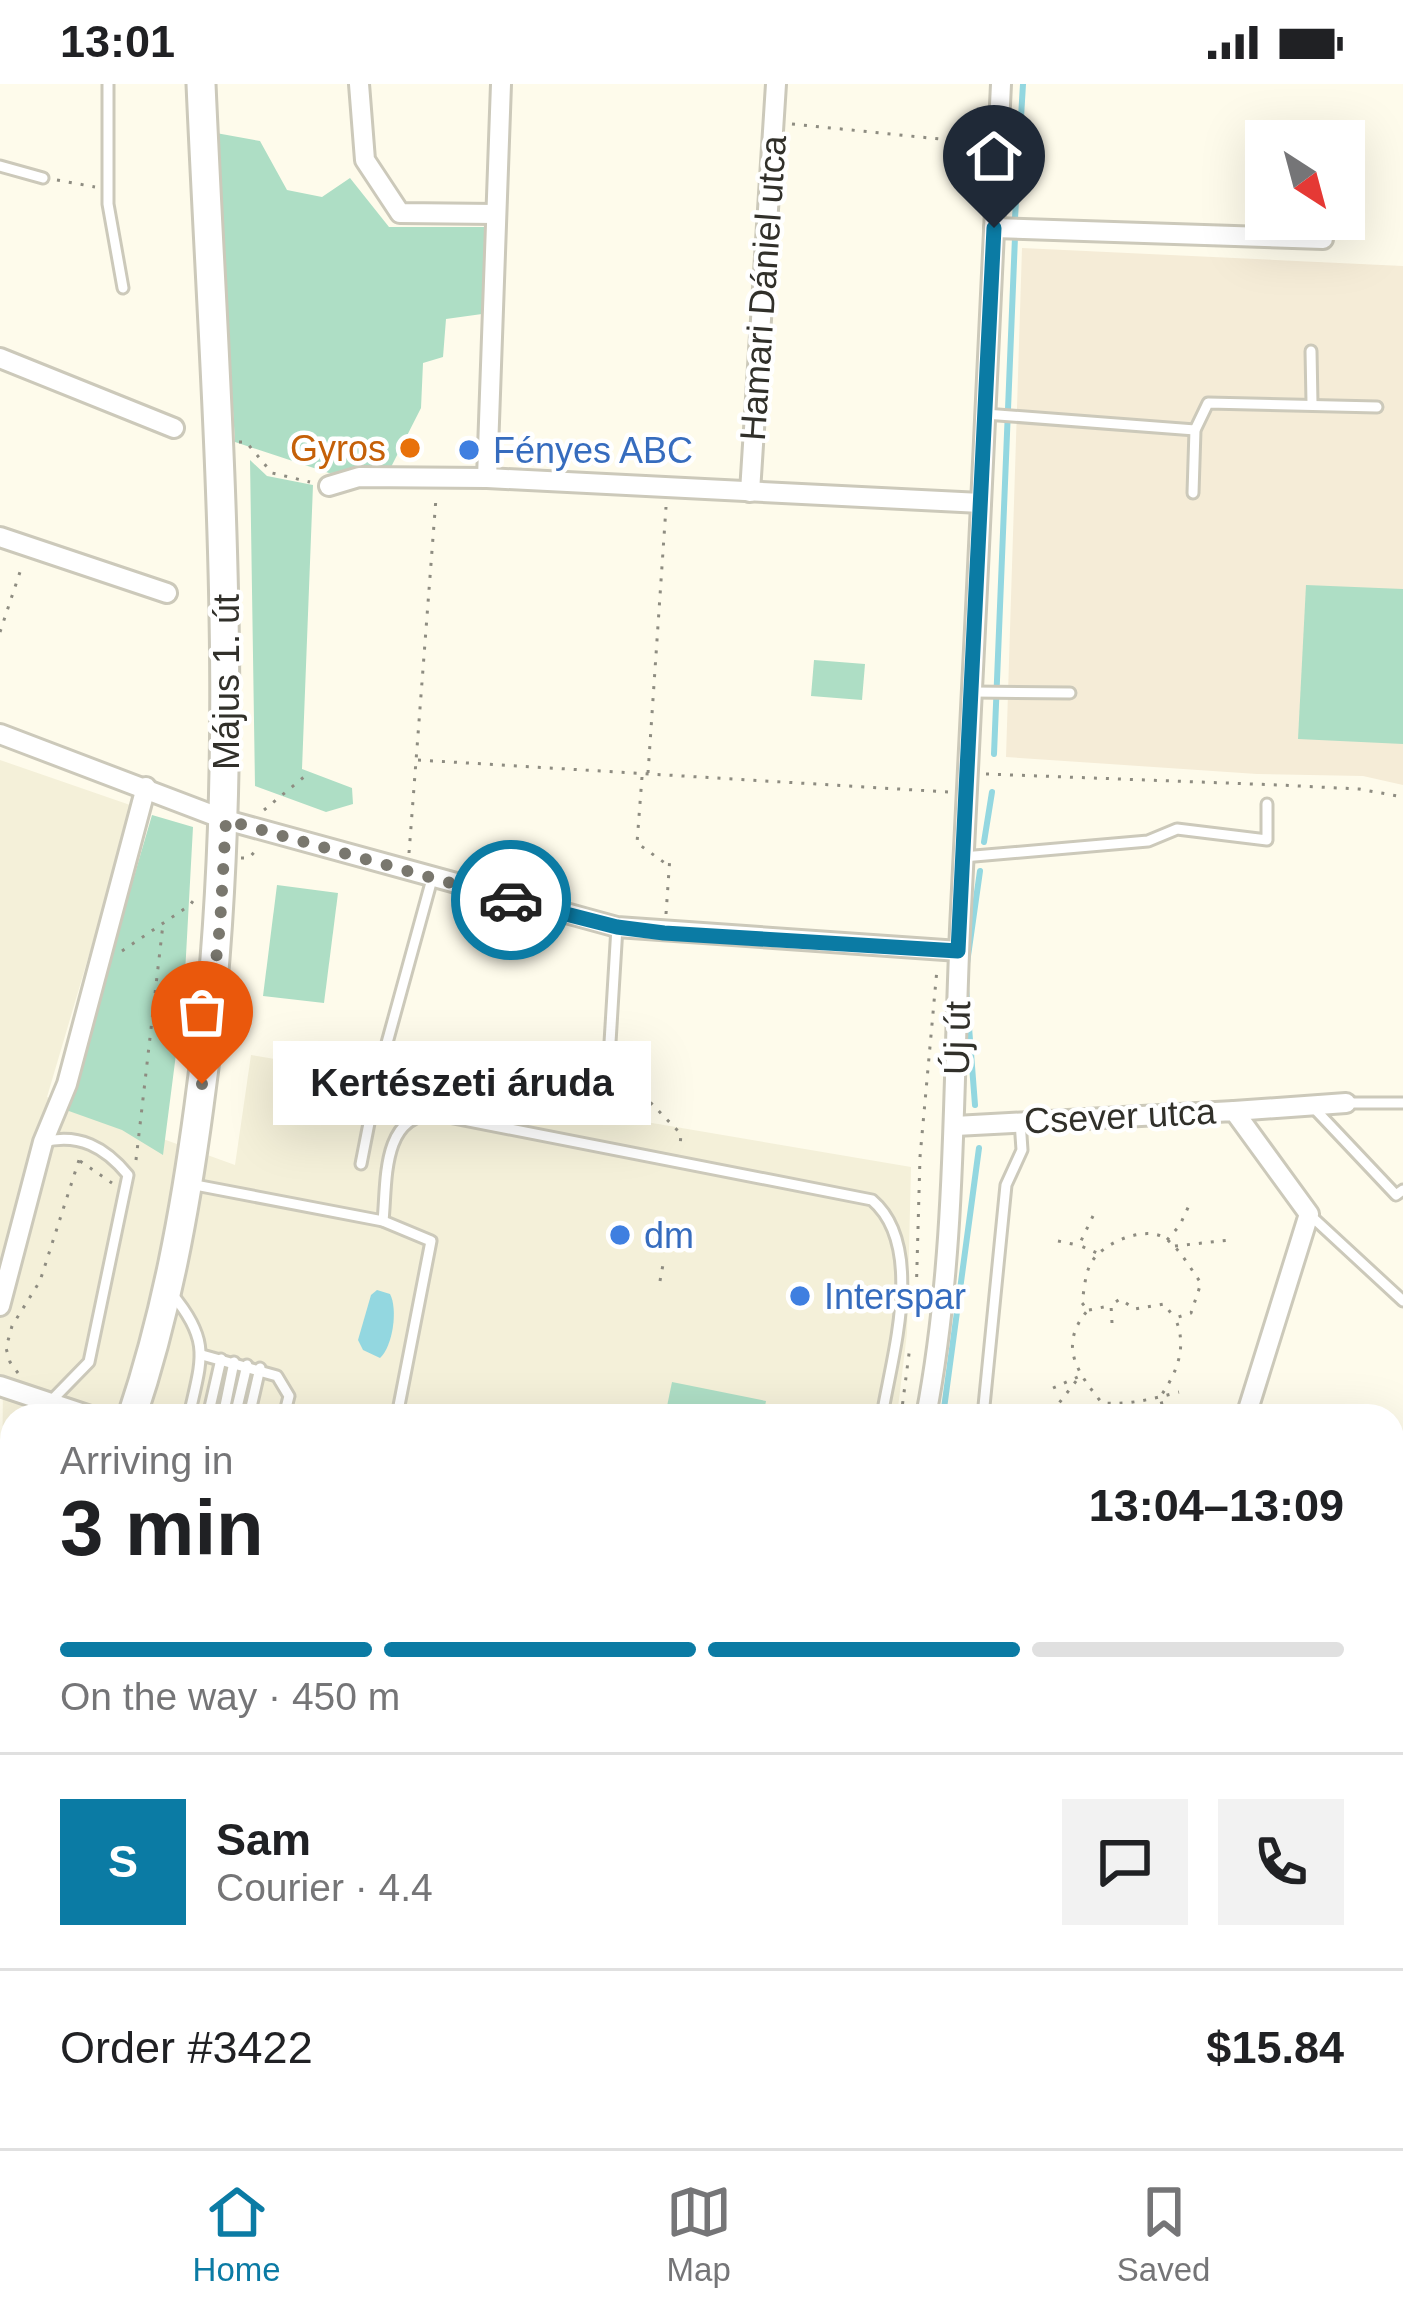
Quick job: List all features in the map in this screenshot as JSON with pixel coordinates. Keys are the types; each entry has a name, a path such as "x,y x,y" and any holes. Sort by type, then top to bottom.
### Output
{"main road":[{"name":"Május 1. út","path":"135,1404 168,1288 188,1183 208,1043 226,820 221,442 201,84"}],"street":[{"path":"359,84 364,160 400,213 496,214"},
{"path":"487,478 500,84"},
{"name":"Hamari Dániel utca","path":"750,492 776,84"},
{"name":"Új út","path":"928,1404 944,1297 955,1126 963,857 980,692 981,503 992,415 1001,84"},
{"path":"994,228 1245,236"},
{"path":"0,358 174,428"},
{"path":"329,486 359,477 487,478 981,503"},
{"path":"0,537 167,593"},
{"path":"0,734 226,820 617,927 958,951"},
{"path":"0,1306 43,1142 67,1084 146,787"},
{"path":"1234,1111 1346,1102"},
{"name":"Csever utca","path":"955,1126 1234,1111 1309,1214"},
{"path":"1250,1404 1309,1214"},
{"path":"0,1386 55,1404"}],"lane":[{"path":"108,84 108,203 123,288"},
{"path":"0,166 44,178"},
{"path":"1311,351 1312,403"},
{"path":"1193,493 1195,430 1202,412 1215,401 1377,407"},
{"path":"992,415 1195,430"},
{"path":"980,692 1070,693"},
{"path":"963,857 1148,841 1177,829 1267,840 1268,804"},
{"path":"361,1164 379,1072 432,879"},
{"path":"539,1055 609,1059 617,927"},
{"path":"1346,1102 1403,1102"},
{"path":"1311,1105 1396,1195 1403,1190"},
{"path":"383,1221 394,1141 401,1126 420,1114 856,1195 882,1209 896,1234 902,1294 883,1404"},
{"path":"984,1404 1006,1185 1022,1150 1020,1121"},
{"path":"43,1142 64,1137 101,1148 128,1175 89,1362 49,1402"},
{"path":"188,1183 383,1221 431,1241 399,1404"},
{"path":"1309,1214 1403,1301"},
{"path":"168,1288 187,1312 202,1355 192,1404"},
{"path":"202,1355 271,1371 286,1384 288,1404"},
{"path":"211,1404 221,1359"},
{"path":"225,1404 234,1362"},
{"path":"238,1404 247,1365"},
{"path":"252,1404 260,1368"}],"path":[{"path":"774,122 999,145"},
{"path":"44,178 110,187"},
{"path":"221,442 246,442 272,473 329,486"},
{"path":"407,872 437,478"},
{"path":"668,487 638,843 670,866"},
{"path":"0,632 29,548"},
{"path":"418,760 645,775 1279,784 1403,796"},
{"path":"224,856 249,858 256,851 263,811 310,772"},
{"path":"664,933 670,856"},
{"path":"111,958 190,905 197,895"},
{"path":"64,1137 79,1160 116,1186 139,1154 163,924"},
{"path":"914,1316 920,1157 937,949"},
{"path":"609,1059 681,1134 679,1160"},
{"path":"19,1375 6,1348 12,1326 40,1281 79,1160"},
{"path":"1166,1240 1191,1202"},
{"path":"1079,1245 1093,1216"},
{"path":"1088,1310 1082,1303 1090,1265 1098,1253 1150,1232 1174,1246 1201,1283 1191,1313 1175,1318"},
{"path":"1174,1246 1230,1240"},
{"path":"1058,1241 1098,1253"},
{"path":"661,1281 664,1258"},
{"path":"1116,1404 1102,1403 1071,1357 1080,1320 1088,1310 1111,1306 1120,1299 1135,1309 1164,1304 1175,1318 1184,1342 1171,1382 1160,1397"},
{"path":"1111,1306 1112,1323"},
{"path":"903,1404 911,1339"},
{"path":"1053,1388 1080,1376"},
{"path":"1058,1404 1080,1376"},
{"path":"1133,1404 1179,1392"},
{"path":"1160,1397 1162,1404"}],"shaded area":[{"path":"1022,248 1403,266 1403,785 1363,776 1257,774 1006,757"},
{"path":"0,760 133,806 47,1097 235,1165 251,1055 911,1167 907,1333 898,1404 3,1404"}],"green space":[{"path":"216,133 260,141 287,190 322,197 350,178 389,227 486,227 482,314 446,319 443,357 423,363 421,408 389,471 329,473 235,442"},
{"path":"250,460 267,476 313,485 302,769 352,788 353,804 326,812 255,786"},
{"path":"1306,585 1403,589 1403,744 1298,739"},
{"path":"814,660 865,664 862,700 811,696"},
{"path":"152,815 193,827 184,992 163,1155 122,1130 66,1110"},
{"path":"277,885 338,893 324,1003 263,996"},
{"path":"672,1382 766,1401 765,1404 667,1404"}],"water":[{"path":"377,1290 390,1294 394,1309 391,1336 380,1358 363,1350 358,1340 371,1295"}],"waterway":[{"path":"1015,218 1023,84"},
{"path":"994,754 1015,237"},
{"path":"984,842 992,792"},
{"path":"967,963 980,871"},
{"path":"966,988 975,1105"},
{"path":"945,1404 979,1148"}],"way so far":[{"path":"202,1084 226,820 511,900"}],"place":[{"name":"Gyros","path":"410,448"},
{"name":"Fényes ABC","path":"469,450"},
{"name":"Kertészeti áruda","path":"202,1084"},
{"name":"dm","path":"620,1235"},
{"name":"Interspar","path":"800,1296"}],"route":[{"path":"511,900 617,927 664,933 958,951 994,228"}]}
